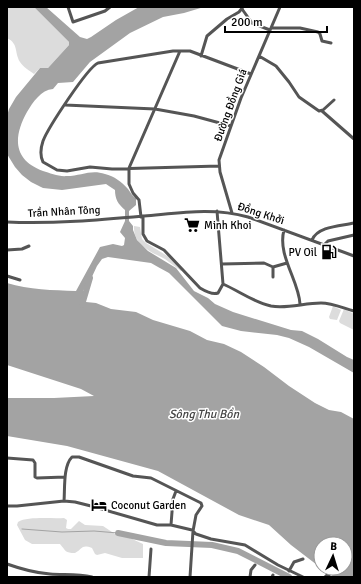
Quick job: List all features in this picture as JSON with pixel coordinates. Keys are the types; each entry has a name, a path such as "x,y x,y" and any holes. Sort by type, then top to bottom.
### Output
{"street":[{"path":"68,7 73,22 104,11 110,7"},
{"name":"Đường Đồng Giá","path":"232,213 219,166 219,160 251,74 280,7"},
{"path":"201,56 207,36 242,8 250,22 256,26 271,29 300,28 318,32 322,41 331,43"},
{"path":"180,51 129,168 128,184 133,194 139,200 143,234 146,241 164,250 200,288 204,291 216,294 218,293 222,284 222,264 217,211"},
{"path":"219,166 104,169 90,167 67,171 57,170 43,162 41,154 43,141 64,105 80,81 94,65 111,60 190,51 251,74"},
{"path":"259,56 276,66 289,82 299,98 319,111 322,111 354,140"},
{"path":"322,111 334,100"},
{"path":"64,105 155,109 194,116 231,126"},
{"name":"Đồng Khởi","path":"134,217 192,212 217,211 232,213 284,230 354,256"},
{"name":"Trần Nhân Tông","path":"7,222 58,222 134,217"},
{"path":"312,240 318,232 325,229 354,223"},
{"path":"284,230 283,244 287,263 300,295 300,304"},
{"path":"324,245 328,242 354,235"},
{"path":"7,250 22,249 29,246"},
{"path":"222,264 266,263 272,267 287,263"},
{"path":"272,267 273,277"},
{"path":"7,276 20,280"},
{"path":"222,284 235,289 255,301 271,306 320,303 330,304 354,311"},
{"path":"64,501 65,477 70,458 79,457 133,476 151,478 202,504 201,509 196,515 193,531 190,577"},
{"path":"7,458 33,460 35,463 34,477 37,478 65,477"},
{"path":"171,526 173,499 176,491"},
{"path":"7,506 64,501 92,506 157,525 171,526 193,531 196,534 211,539 245,545 289,571 303,577"},
{"path":"149,577 151,549"},
{"path":"289,571 294,562 303,559"},
{"path":"7,564 31,572 52,576 81,574 92,577"},
{"path":"250,577 251,570 255,565"},
{"path":"325,577 327,575 330,577"}],"shaded area":[{"path":"7,7 34,7 69,42 69,45 48,68 40,68 34,74 20,62 15,46 11,40 7,38"},
{"path":"134,226 140,227 142,239 146,243 169,257 182,270 181,271 165,259 144,247 136,238"},
{"path":"333,306 341,310 337,320 330,319 329,317"},
{"path":"344,309 354,314 354,330 340,323 339,321"},
{"path":"64,518 67,520 66,528 68,529 71,529 79,521 85,525 103,526 115,534 130,538 143,544 143,558 122,558 105,553 97,555 92,548 86,547 75,553 69,553 60,544 32,544 25,540 17,525 18,522 28,519"}],"water":[{"name":"Sông Thu Bồn","path":"34,7 46,7 80,37 87,39 139,7 204,7 163,17 130,33 90,62 73,82 58,83 53,89 41,94 32,104 22,121 19,130 18,147 26,161 43,171 64,176 95,172 112,176 120,182 136,198 136,205 129,211 129,221 133,226 137,240 148,251 176,268 194,291 208,298 215,304 233,312 291,330 302,331 354,360 354,373 309,347 289,338 277,335 241,331 222,326 169,273 151,263 108,257 102,259 83,291 86,302 96,303 111,309 136,312 153,320 190,331 207,340 224,344 241,352 315,403 329,410 341,412 354,419 354,577 333,576 353,576 353,536 313,536 313,562 291,545 269,525 239,515 158,471 67,446 7,436 7,398 94,396 81,389 7,365 7,283 32,288 76,291 100,247 113,244 124,245 125,238 120,232 125,221 125,210 117,201 115,190 106,184 62,190 43,188 31,182 22,175 7,154 7,116 9,109 16,97 40,68 48,68 69,45 69,42"}],"waterway":[{"path":"82,305 90,278"},
{"path":"22,529 62,532 94,531 118,533"},
{"path":"118,533 166,543 212,545 238,551 289,577"}],"place":[{"name":"Minh Khoi","path":"192,225"},
{"name":"PV Oil","path":"329,252"},
{"name":"Coconut Garden","path":"99,505"}]}
